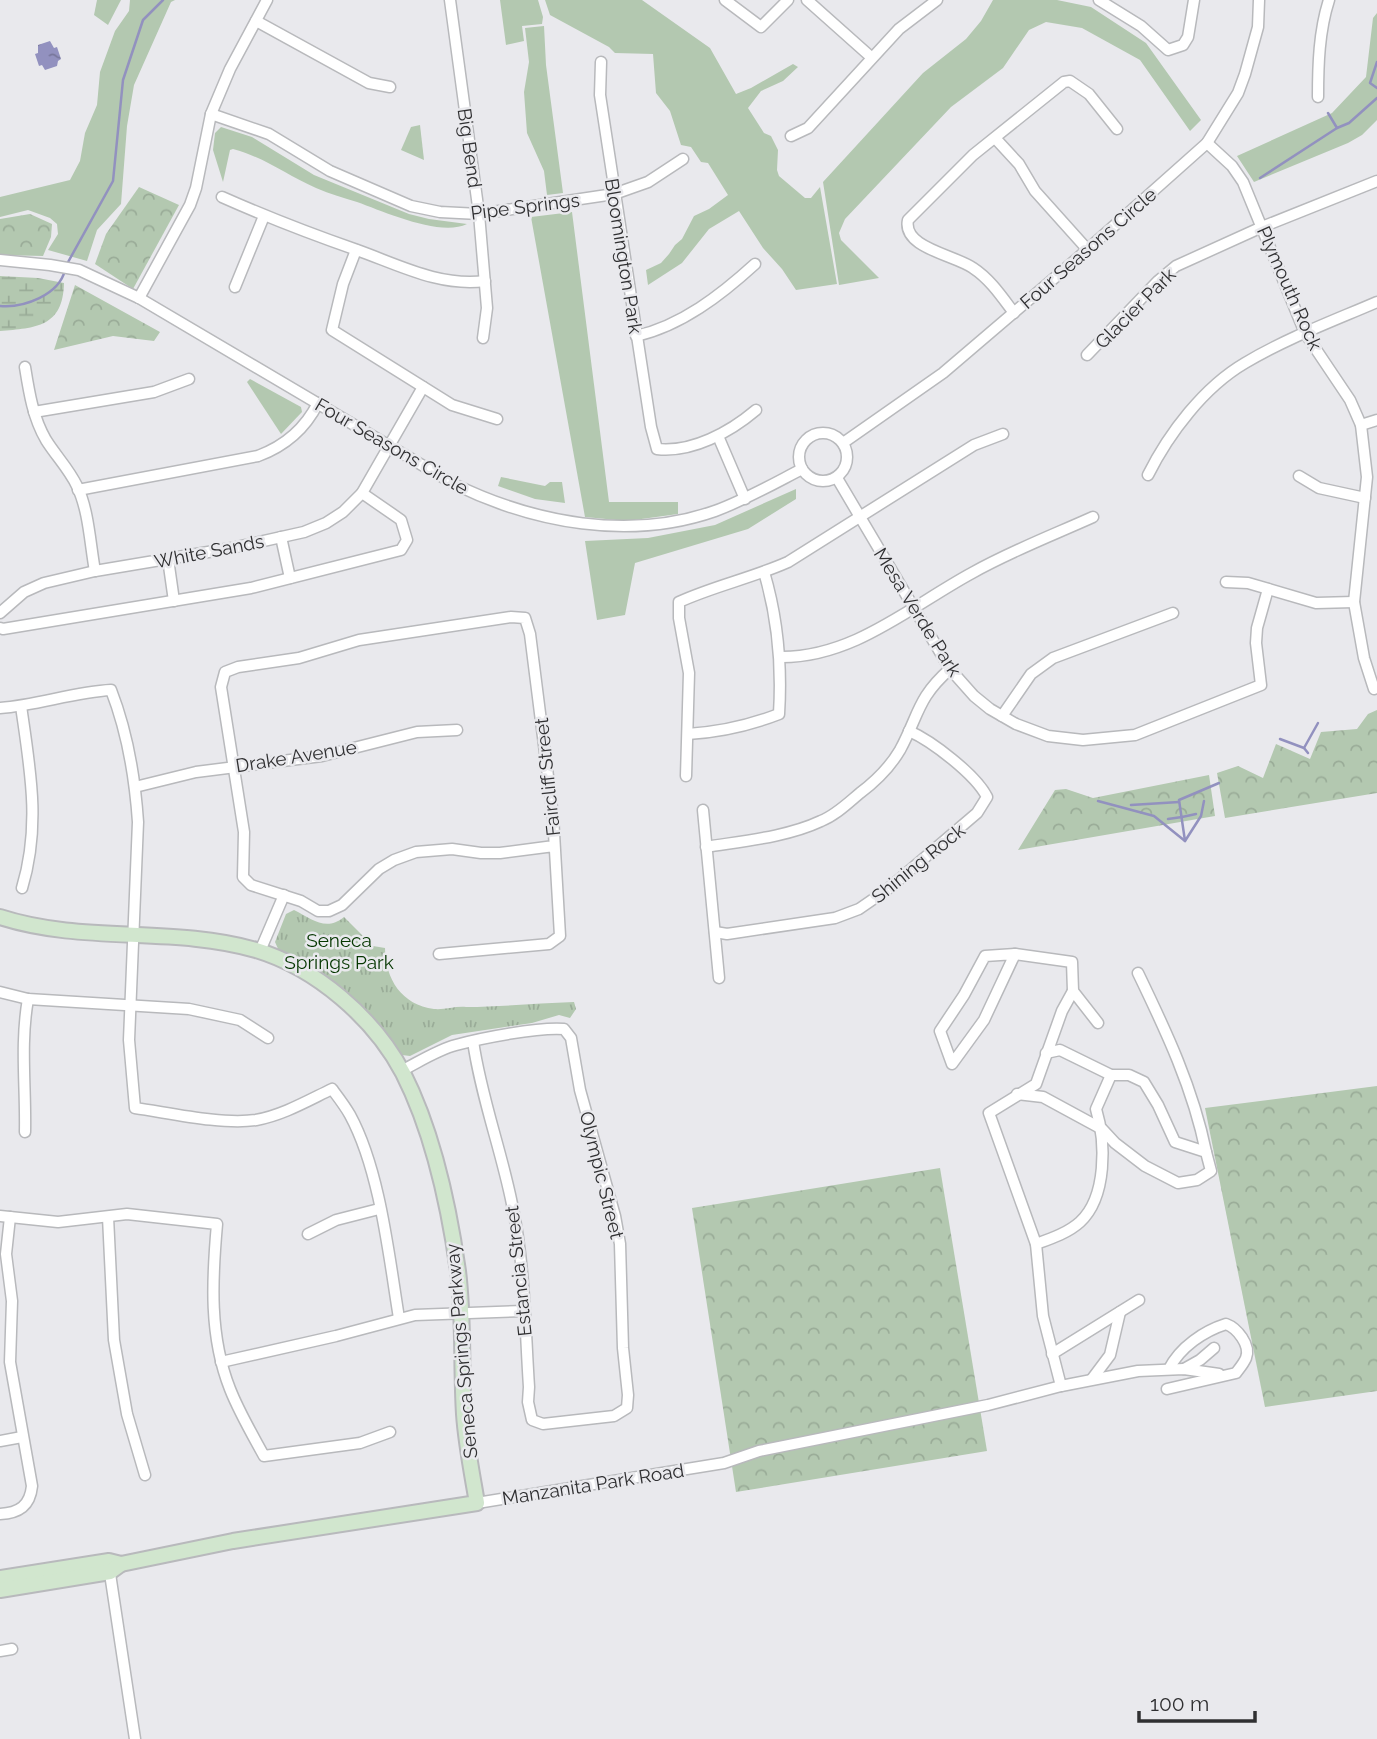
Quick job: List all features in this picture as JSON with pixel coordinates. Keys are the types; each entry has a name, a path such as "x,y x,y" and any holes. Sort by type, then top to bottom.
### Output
{"street":[{"path":"139,298 190,205 211,114 230,69 267,0"},
{"name":"Big Bend","path":"450,0 479,214 487,307 483,338"},
{"path":"725,0 761,26 788,0"},
{"path":"807,0 871,57"},
{"path":"791,136 808,128 899,29 937,0"},
{"path":"1099,0 1141,26 1168,50 1183,45 1188,37 1194,0"},
{"name":"Four Seasons Circle","path":"843,443 943,373 1207,143 1238,93 1245,75 1258,27 1259,0"},
{"path":"1318,97 1324,15 1329,0"},
{"path":"256,21 369,83 390,87"},
{"name":"Bloomington Park","path":"601,62 600,95 614,194 651,427 657,449 668,450 718,436"},
{"path":"1014,313 973,268 913,240 907,227 908,220 973,155 1051,91 1070,81 1089,94 1117,129"},
{"name":"Pipe Springs","path":"211,114 269,134 330,171 411,206 440,212 479,214 614,194 648,182 683,159"},
{"path":"995,138 1018,164 1035,191 1087,249"},
{"name":"Plymouth Rock","path":"1207,143 1232,166 1250,195 1305,333 1350,400 1361,425 1366,454 1365,498 1354,602 1364,658 1374,689"},
{"name":"Glacier Park","path":"1087,355 1175,266 1262,227 1377,181"},
{"path":"222,197 264,216 446,281 466,284 485,281"},
{"path":"235,287 264,216"},
{"path":"356,250 343,284 332,330 452,405 497,419"},
{"name":"Four Seasons Circle","path":"0,260 79,271 139,298 480,497 526,513 556,520 600,525 631,526 662,522 713,511 745,499 802,470"},
{"path":"636,336 676,322 730,286 755,264"},
{"path":"1148,474 1172,432 1220,382 1244,363 1377,302"},
{"path":"25,367 34,412 45,438 78,490 95,571"},
{"path":"34,412 154,392 189,379"},
{"name":"White Sands","path":"0,613 33,587 59,579 281,537 326,523 343,512 362,493 424,387"},
{"path":"78,490 258,456 275,450 287,442 311,416 318,403"},
{"path":"745,499 718,436 757,410"},
{"path":"1361,425 1377,420"},
{"path":"830,433 843,443 846,466 837,478 829,481 814,480 802,470 799,453 813,435 830,433"},
{"path":"686,776 689,673 679,618 679,602 700,592 788,562 974,445 1003,434"},
{"path":"1299,475 1319,488 1365,498"},
{"name":"Mesa Verde Park","path":"837,478 950,669 974,696 1002,716 1048,736 1083,740 1117,739 1158,728 1261,685 1257,628 1268,589"},
{"path":"0,628 251,588 395,552 405,547 407,540 401,520 362,493"},
{"path":"780,657 799,657 841,647 998,559 1093,517"},
{"path":"281,537 290,578"},
{"path":"167,559 174,601"},
{"path":"688,734 748,726 779,714 780,657 771,595 764,572"},
{"path":"1226,582 1248,583 1316,603 1354,602"},
{"path":"1002,716 1031,674 1053,658 1173,613"},
{"name":"Faircliff Street","path":"233,766 221,687 225,672 238,667 299,658 359,640 511,617 526,618 547,761 560,936 549,944 439,954"},
{"path":"706,846 803,829 839,810 883,773 899,751 922,699 934,683 950,669"},
{"path":"0,708 111,690 118,707 135,787 138,822 129,1040 135,1108 235,1121 254,1120 292,1108 332,1089 349,1113 363,1142 385,1231 399,1318"},
{"path":"21,706 34,815 30,861 22,888"},
{"name":"Drake Avenue","path":"135,787 233,766 322,756 417,732 457,730"},
{"name":"Shining Rock","path":"715,932 727,934 835,918 859,909 888,889 977,813 987,797 981,785 936,747 909,731"},
{"path":"233,766 244,832 243,877 251,885 284,895 318,911 329,911 342,905 379,869 416,852 453,849 500,853 554,846"},
{"path":"703,810 719,978"},
{"path":"260,951 284,895"},
{"name":"Seneca Springs Parkway","path":"0,917 49,928 215,940 260,951 302,970 330,989 378,1035 401,1071 423,1123 439,1177 456,1262 464,1413 477,1503"},
{"path":"1015,954 984,1020 952,1065 940,1031 985,956 1015,954 1072,962 1073,991 1062,1011 1037,1084 989,1113 1036,1244 1043,1316 1061,1385"},
{"path":"1017,1094 1043,1097 1102,1129 1145,1167 1178,1183 1198,1180 1211,1171 1200,1124 1177,1055 1138,973"},
{"path":"1073,991 1098,1023"},
{"path":"0,992 28,999 189,1009 221,1014 240,1020 268,1038"},
{"path":"25,1132 26,1096 22,1036 28,999"},
{"name":"Olympic Street","path":"473,1041 551,1028 564,1029 572,1038 580,1090 615,1216 620,1244 622,1348 627,1408 614,1416 543,1424 532,1420"},
{"path":"401,1071 438,1052 473,1041"},
{"name":"Estancia Street","path":"473,1041 484,1102 512,1203 519,1247 528,1402 532,1420"},
{"path":"1046,1053 1060,1051 1111,1075 1129,1075 1144,1082 1175,1142 1206,1152"},
{"path":"1036,1244 1052,1239 1079,1222 1096,1199 1103,1158 1102,1129 1096,1109 1111,1075"},
{"path":"308,1234 336,1220 379,1209"},
{"path":"0,1514 18,1511 26,1505 31,1497 32,1486 10,1362 12,1301 5,1217 58,1222 139,1214 217,1224 213,1267 215,1335 221,1362 240,1412 264,1456 360,1443 390,1432"},
{"path":"107,1217 116,1353 127,1414 145,1475"},
{"path":"1052,1354 1139,1300"},
{"path":"221,1362 415,1315 524,1311"},
{"path":"1092,1379 1110,1355 1120,1312"},
{"path":"1167,1389 1236,1373 1246,1358 1245,1343 1234,1327 1226,1324 1207,1330 1174,1359 1169,1369"},
{"path":"1184,1369 1214,1348"},
{"name":"Manzanita Park Road","path":"0,1590 233,1541 724,1463 759,1451 988,1405 1092,1379 1169,1369 1219,1374"},
{"path":"0,1441 22,1437"},
{"path":"113,1565 135,1739"},
{"name":"Manzanita Park Road","path":"0,1578 113,1565"},
{"path":"0,1651 12,1649"}],"green space":[{"path":"97,0 121,0 108,25 94,15"},
{"path":"130,0 175,0 171,2 134,85 127,126 121,204 97,230 87,261 48,250 58,234 57,224 50,218 28,210 0,217 0,197 70,180 80,161 85,133 97,105 100,72 115,31 129,11"},
{"path":"500,0 538,0 543,17 542,24 522,26 524,41 506,45"},
{"path":"545,0 642,0 710,48 736,94 793,64 798,67 783,81 761,91 748,108 764,133 771,136 778,150 779,176 805,198 811,198 820,187 837,284 796,290 763,248 739,211 709,229 682,263 648,285 646,270 661,263 669,254 682,239 694,216 728,195 708,163 701,162 691,147 681,145 670,111 656,93 653,54 615,53 609,47 550,15"},
{"path":"993,0 1057,0 1091,7 1146,43 1201,120 1190,131 1140,60 1082,28 1046,22 1029,30 1003,68 951,107 845,219 839,233 841,240 879,278 839,285 823,182 923,73 966,39"},
{"path":"1377,13 1377,120 1362,135 1348,143 1254,182 1237,156 1332,113 1366,77 1373,18"},
{"path":"544,26 546,65 563,193 547,195 544,171 527,133 524,92 529,62 525,28"},
{"path":"420,125 424,160 401,150 411,127"},
{"path":"221,127 252,137 314,175 409,214 467,224 442,227 397,217 316,188 256,157 233,149 230,150 223,182 213,150 215,133"},
{"path":"139,187 179,205 133,289 95,264 106,234"},
{"path":"572,212 609,502 678,502 678,514 627,521 585,517 531,217"},
{"path":"30,214 52,224 51,237 43,256 0,255 0,219"},
{"path":"0,276 38,278 64,283 59,309 53,317 36,326 0,331"},
{"path":"75,285 160,332 154,341 113,336 54,350"},
{"path":"250,379 301,407 302,412 281,434 247,382"},
{"path":"501,477 545,486 550,482 562,482 565,503 535,499 498,486"},
{"path":"796,489 796,499 748,529 635,563 625,615 597,620 585,541 648,538 715,525"},
{"path":"1377,710 1377,793 1225,818 1217,773 1238,766 1263,778 1276,744 1310,759 1321,732 1357,729 1368,714"},
{"path":"1209,775 1215,816 1018,850 1055,790 1066,789 1093,798"},
{"name":"Seneca Springs Park","path":"294,910 325,924 344,917 373,946 385,948 392,980 404,996 423,1007 438,1009 574,1002 576,1009 570,1018 559,1015 532,1023 452,1035 410,1056 402,1055 376,1022 348,994 316,970 279,951 275,942 286,914"},
{"path":"1377,1086 1377,1391 1265,1407 1205,1108"},
{"path":"940,1168 987,1451 736,1492 692,1208"}],"water":[{"path":"50,41 54,48 57,47 61,59 57,66 45,70 42,65 39,66 35,54 38,53 38,45"}],"waterway":[{"path":"67,264 113,181 123,80 143,20 163,0"},
{"path":"1377,62 1370,83 1377,88"},
{"path":"1328,113 1337,128 1349,123 1377,98"},
{"path":"1260,178 1337,128"},
{"path":"0,306 19,305 39,298 56,286 65,270"},
{"path":"1304,748 1318,723"},
{"path":"1280,739 1304,748 1308,753"},
{"path":"1204,801 1201,816 1185,841 1179,800 1219,783"},
{"path":"1098,801 1154,816 1185,841"},
{"path":"1131,805 1179,802"},
{"path":"1182,817 1196,814"},
{"path":"1168,819 1182,817"}]}
